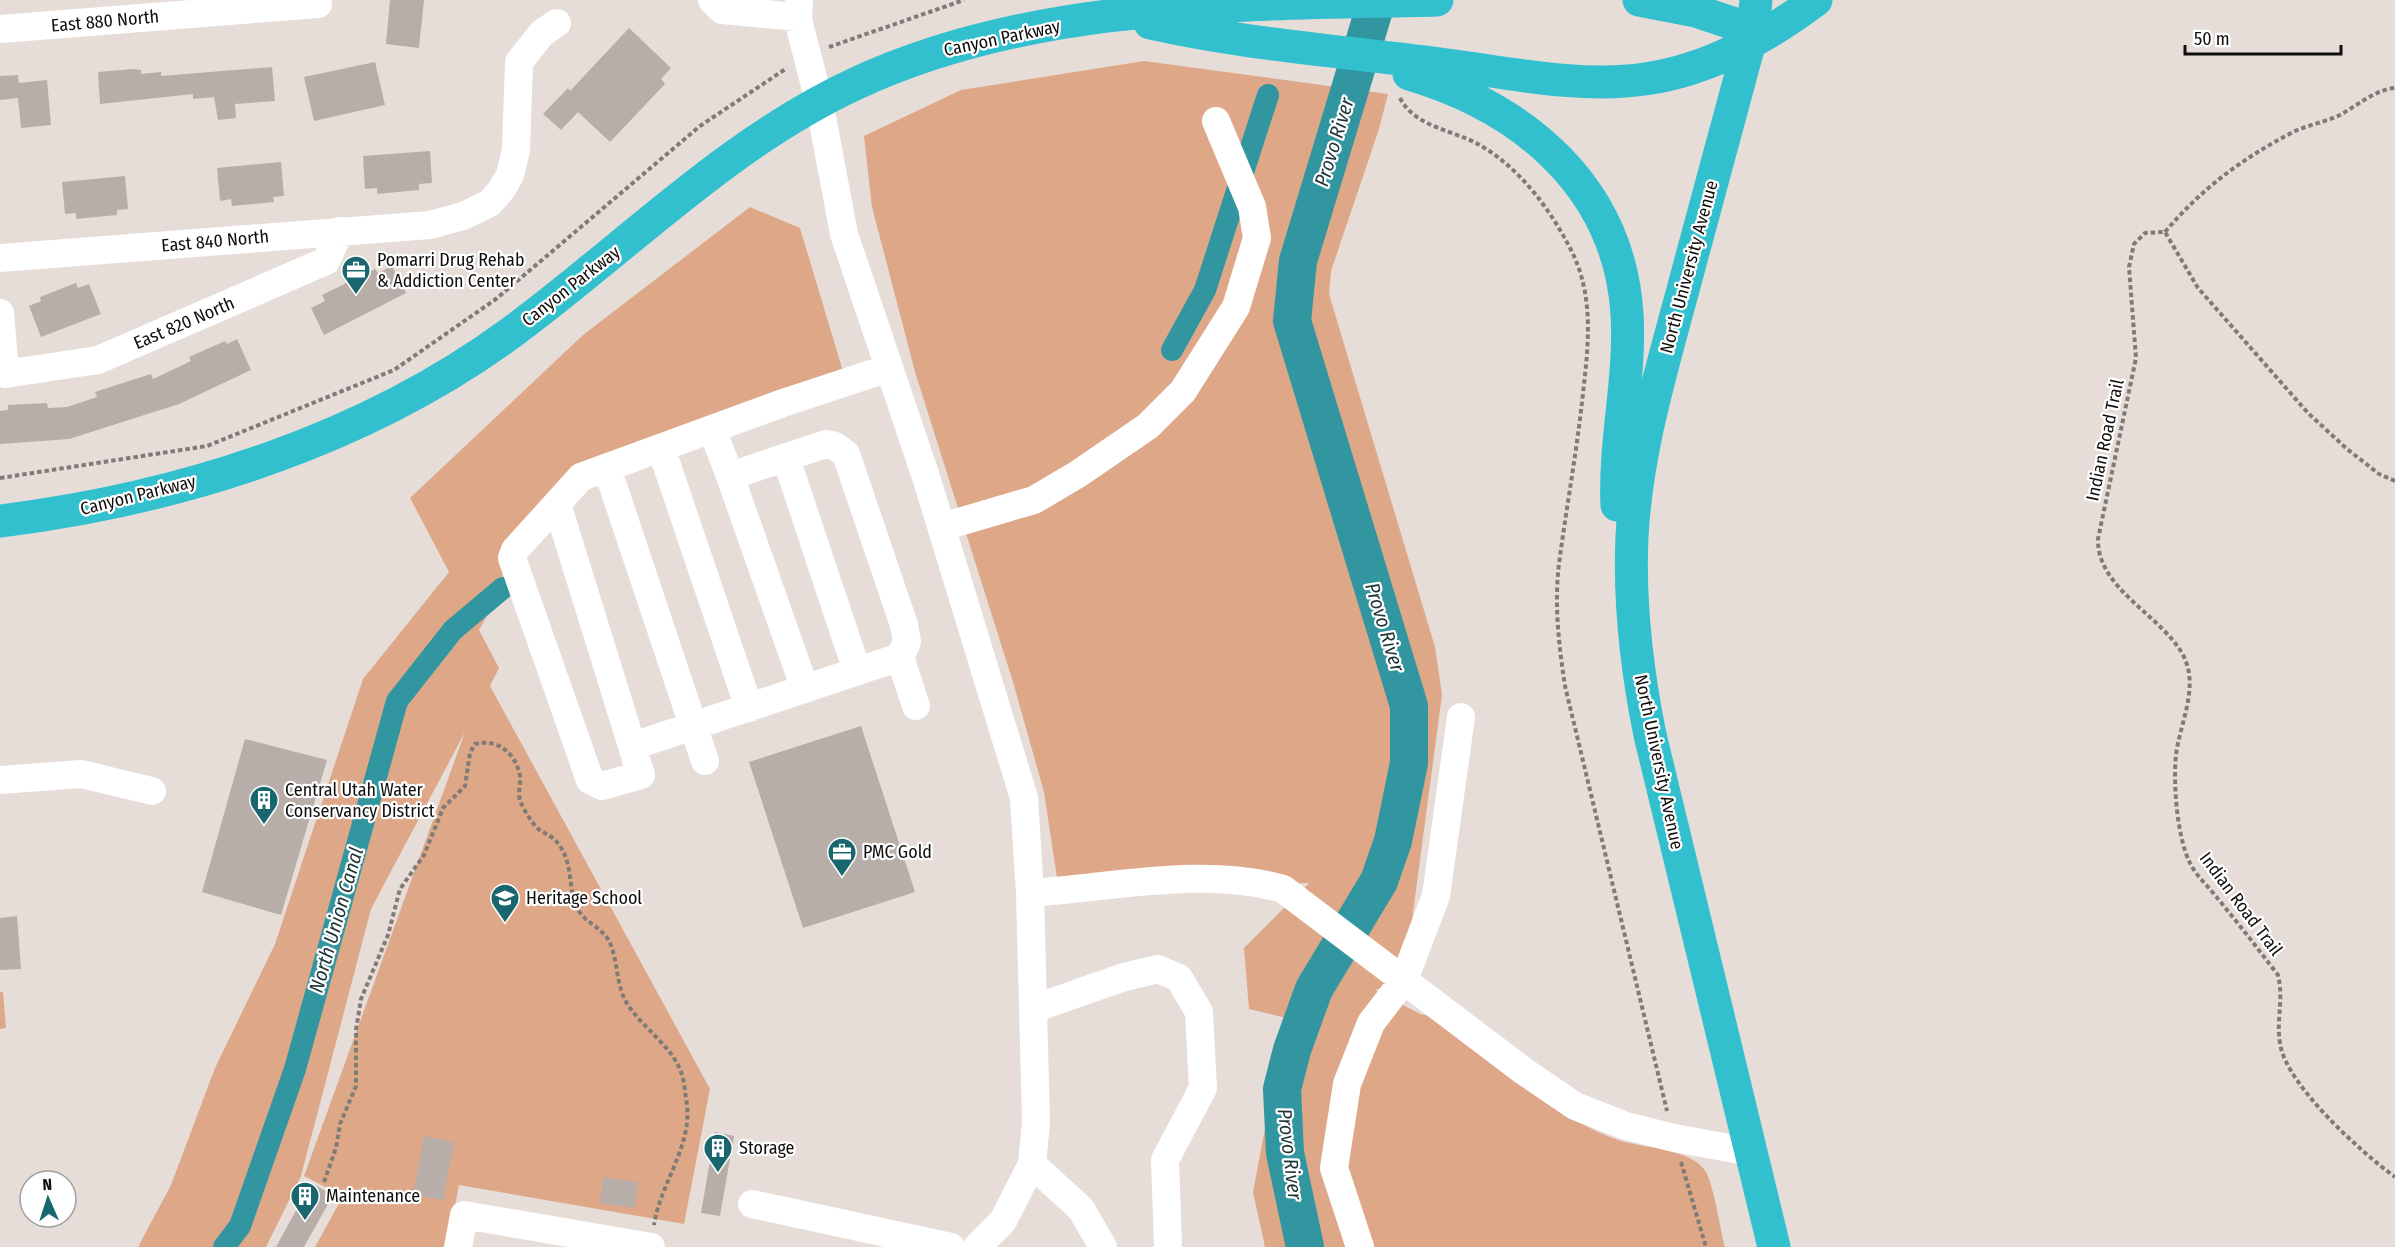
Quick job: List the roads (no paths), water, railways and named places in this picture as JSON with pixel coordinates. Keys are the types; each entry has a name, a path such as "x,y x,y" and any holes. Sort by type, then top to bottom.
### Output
{"highway":[{"name":"Canyon Parkway","path":"0,521 95,507 207,478 301,445 404,397 474,358 510,333 715,170 819,101 860,82 947,48 1121,8 1177,9 1437,0"},
{"path":"1639,0 1696,11 1755,15"},
{"name":"North University Avenue","path":"1770,0 1755,15 1652,410 1636,496 1632,536 1632,579 1641,685 1650,735 1774,1247"},
{"path":"1408,75 1545,77 1611,81 1645,79 1689,69 1752,43 1816,0"},
{"name":"Canyon Parkway","path":"1121,8 1210,34 1323,50 1408,75"},
{"path":"1408,75 1476,99 1530,132 1577,180 1605,224 1618,261 1627,314 1627,350 1616,488 1620,536 1632,579"}],"street":[{"path":"712,0 722,10 798,9 819,101 844,234 942,527 1024,798 1030,893 1036,1122 1032,1164 1003,1221 977,1247"},
{"name":"East 880 North","path":"0,29 318,4"},
{"name":"East 840 North","path":"0,258 430,225 463,216 490,203 510,175 516,150 519,62 542,33 557,23"},
{"path":"942,527 1034,500 1078,474 1148,426 1183,391 1243,291 1257,231 1252,207 1216,121"},
{"name":"East 820 North","path":"0,313 5,374 98,360 326,261 340,231"},
{"path":"557,504 641,775 602,786 590,780 512,558 515,550 581,477 890,368"},
{"path":"712,429 806,688"},
{"path":"730,476 826,444 835,446 846,454 904,625 906,642 900,657 916,706"},
{"path":"660,448 749,708"},
{"path":"786,458 857,671"},
{"path":"607,468 705,761"},
{"path":"633,746 900,657"},
{"path":"1360,1247 1335,1168 1347,1084 1371,1023 1404,980 1436,896 1461,717"},
{"path":"0,780 81,774 152,791"},
{"path":"1030,893 1187,879 1266,884 1283,889 1525,1072 1575,1107 1626,1126 1674,1138 1751,1152"},
{"path":"1033,1009 1124,977 1158,969 1179,978 1199,1012 1203,1088 1165,1160 1168,1247"},
{"path":"1032,1164 1081,1209 1103,1247"},
{"path":"752,1204 951,1247"},
{"path":"458,1247 464,1215 650,1247"}],"waterway":[{"name":"Provo River","path":"1305,1247 1285,1153 1282,1089 1292,1050 1314,989 1379,881 1393,841 1409,763 1409,706 1292,321 1298,261 1377,0"},
{"path":"1172,350 1205,290 1268,95"},
{"name":"North Union Canal","path":"224,1247 240,1226 295,1069 397,701 453,630 503,588"}],"place":[{"name":"Pomarri Drug Rehab & Addiction Center","path":"356,296"},
{"name":"Central Utah Water Conservancy District","path":"264,826"},
{"name":"PMC Gold","path":"842,878"},
{"name":"Heritage School","path":"505,924"},
{"name":"Storage","path":"718,1174"},
{"name":"Maintenance","path":"305,1222"}]}
